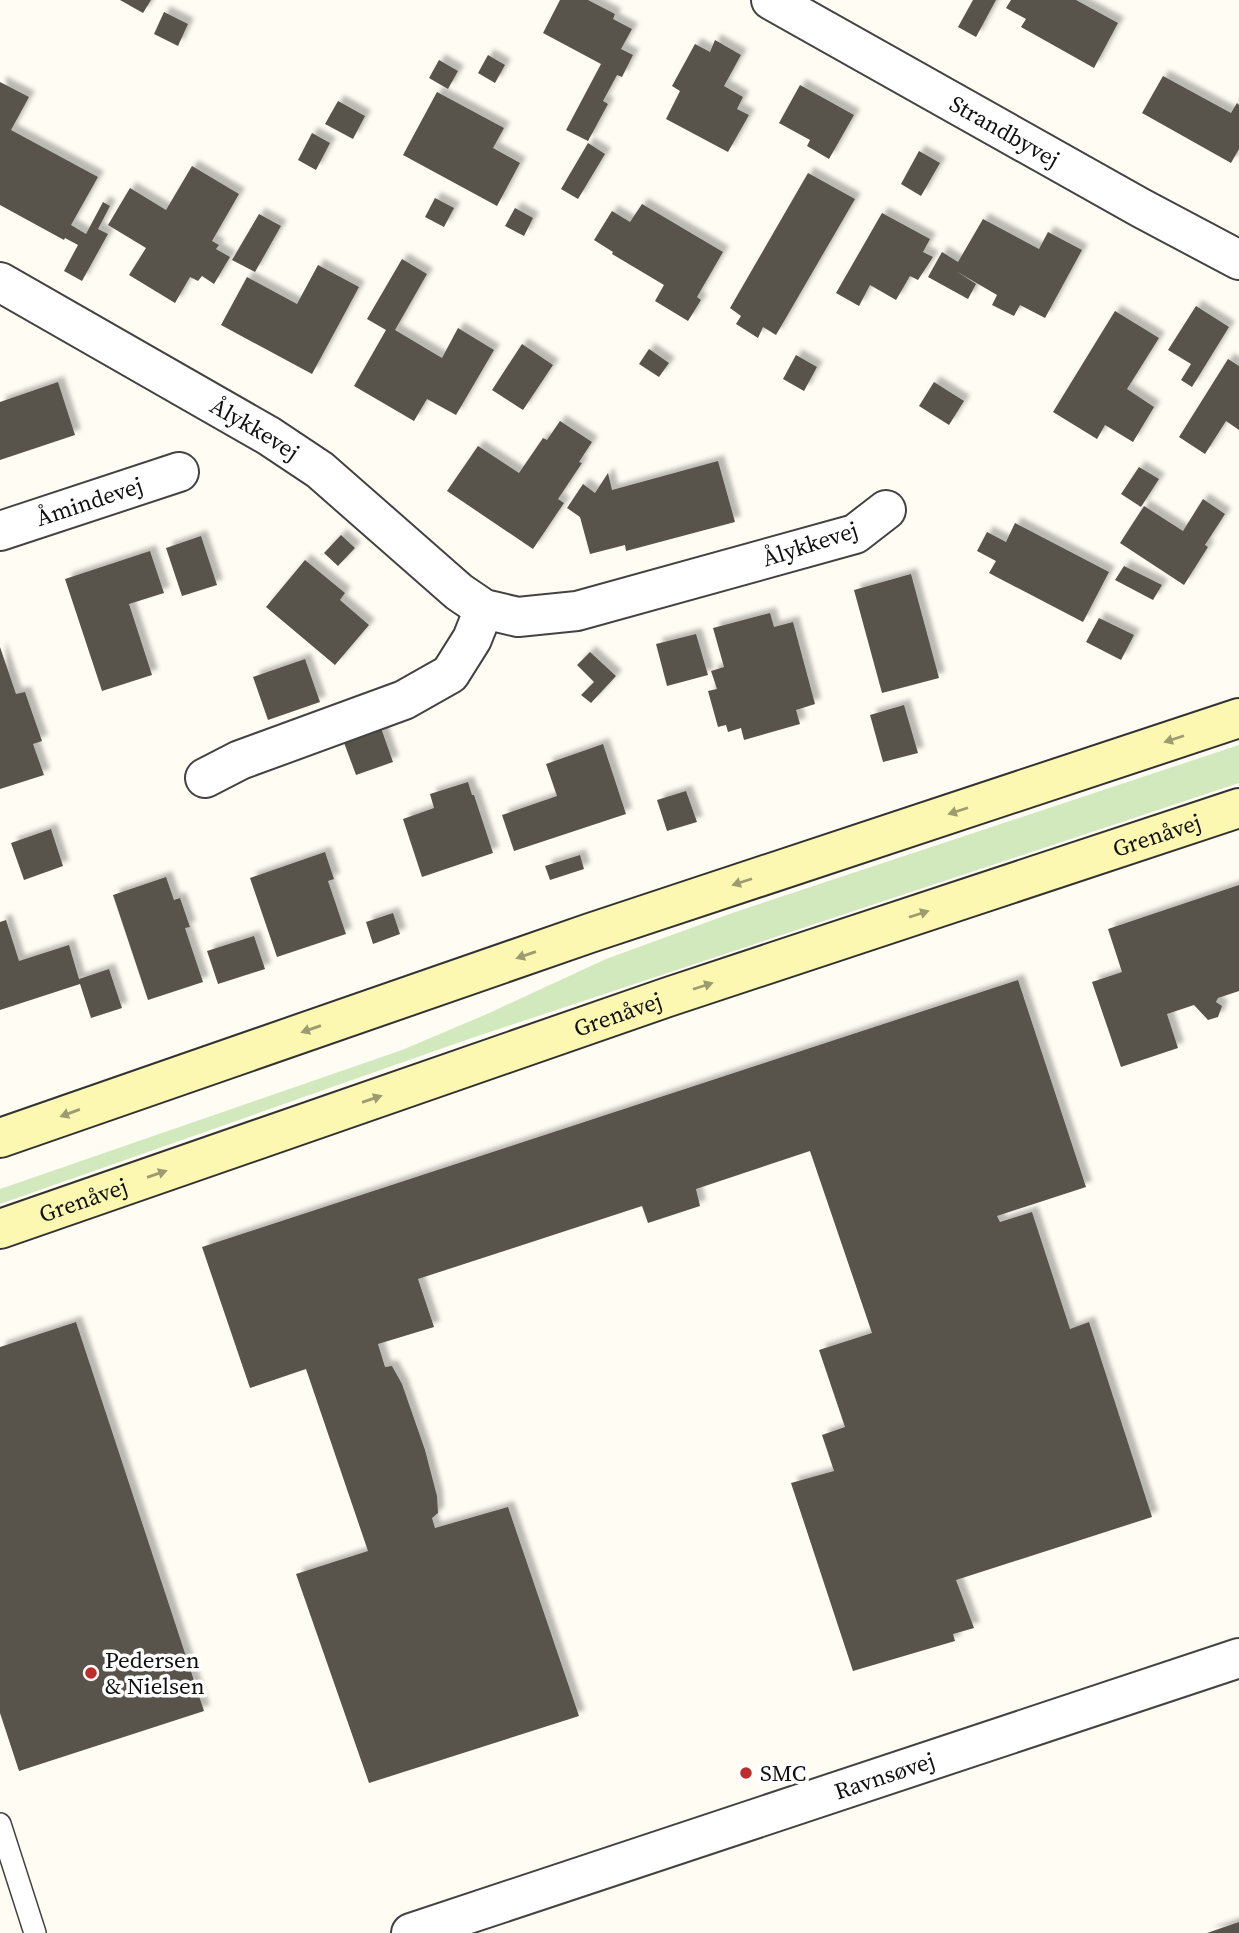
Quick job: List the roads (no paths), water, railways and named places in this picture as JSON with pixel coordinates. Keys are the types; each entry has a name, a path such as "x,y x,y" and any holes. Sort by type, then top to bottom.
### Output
{"main road":[{"path":"0,1138 590,933 1239,718"},
{"name":"Grenåvej","path":"0,1229 668,997 1239,808"}],"street":[{"name":"Strandbyvej","path":"771,0 1141,208 1239,260"},
{"name":"Ålykkevej","path":"0,282 269,436 320,470 459,593 484,609 518,617 577,611 855,534 886,510"},
{"name":"Åmindevej","path":"0,531 179,472"},
{"path":"205,778 240,760 404,700 450,674 472,639 484,609"},
{"name":"Ravnsøvej","path":"411,1933 1239,1658"}],"lane":[{"path":"0,1824 36,1933"}],"place":[{"name":"Pedersen & Nielsen","path":"91,1673"},
{"name":"SMC","path":"746,1773"}]}
